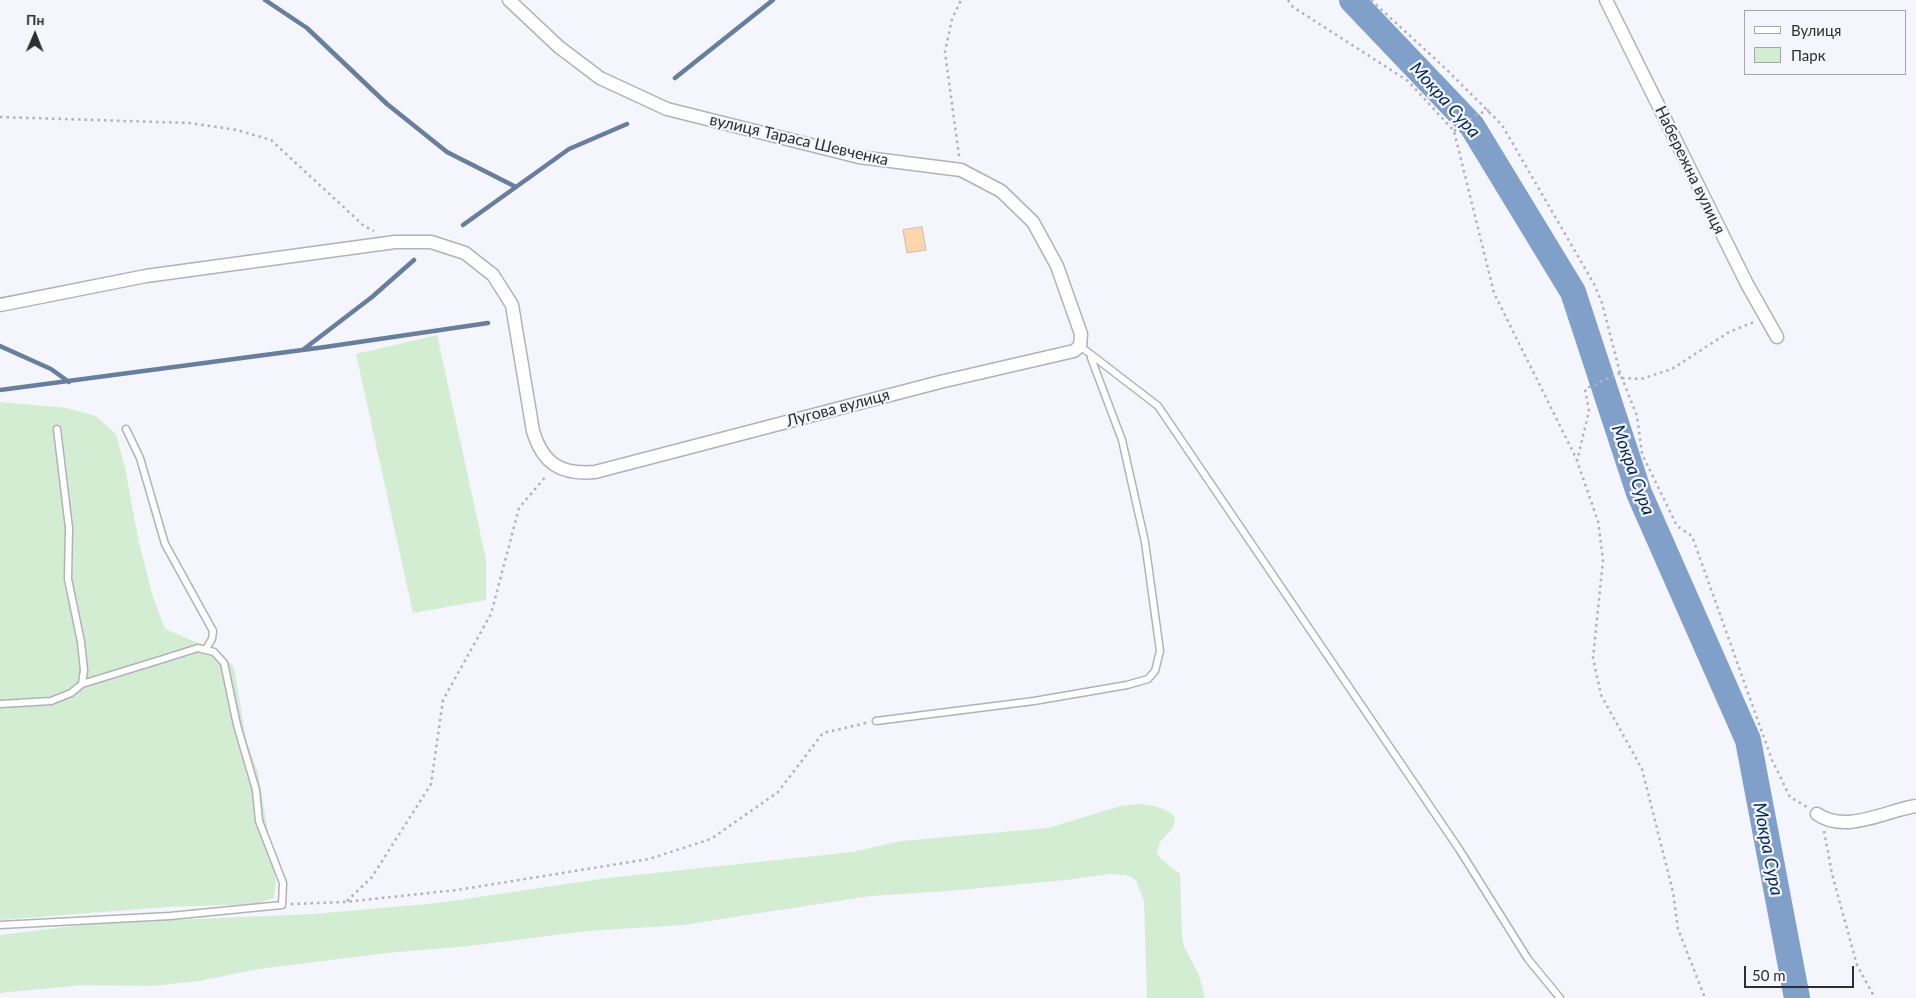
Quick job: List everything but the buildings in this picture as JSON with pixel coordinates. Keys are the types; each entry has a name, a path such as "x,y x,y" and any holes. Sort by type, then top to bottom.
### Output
{"street":[{"name":"вулиця Тараса Шевченка","path":"509,0 559,46 600,78 667,109 859,157 961,170 1001,191 1033,222 1057,266 1081,334 1080,346"},
{"name":"Набережна вулиця","path":"1606,0 1765,318 1777,337"},
{"path":"0,305 146,276 395,242 431,242 464,253 479,264 493,275 512,305 533,431 538,447 548,460 555,465"},
{"name":"Лугова вулиця","path":"555,465 562,470 579,474 595,472 940,382 1074,351 1080,346"},
{"path":"1817,814 1828,821 1843,821 1878,817 1900,808 1916,806"}],"lane":[{"path":"1080,346 1091,357 1158,406 1459,849 1528,959 1560,998"},
{"path":"876,721 1034,701 1126,685 1148,678 1155,671 1159,661 1160,650 1145,542 1122,440 1091,357"},
{"path":"126,428 140,458 165,544 213,631 212,639 206,649"},
{"path":"57,429 68,528 68,578 81,642 84,670 82,684"},
{"path":"0,704 52,701 70,693 82,684 198,648 214,652 224,663 239,733 256,790 259,821 283,883 282,905 170,916 0,925"}],"path":[{"path":"960,0 952,19 945,52 961,170"},
{"path":"1288,0 1293,7 1408,81 1454,131 1494,293 1577,461 1598,521 1603,560 1592,658 1601,695 1642,769 1673,892 1678,929 1704,998"},
{"path":"1371,0 1489,110 1502,126 1594,284 1602,302 1619,374 1637,416 1642,454 1677,526 1692,536 1772,760 1790,797 1817,814 1825,836 1832,874 1857,965 1875,998"},
{"path":"1454,131 1476,116 1489,110"},
{"path":"0,117 190,123 237,130 271,140 364,226 380,234"},
{"path":"1622,378 1641,379 1672,369 1729,332 1765,318"},
{"path":"1577,461 1589,411 1585,389 1619,374"},
{"path":"346,902 372,877 431,784 443,700 491,614 519,508 555,465"},
{"path":"282,905 346,902 457,890 649,859 711,839 778,792 823,733 876,721"}],"green space":[{"path":"437,335 486,559 486,600 413,613 356,354"},
{"path":"0,402 67,408 96,416 116,434 125,468 139,543 153,597 165,629 198,643 214,647 234,667 246,740 258,772 276,882 274,898 256,904 166,907 0,920"},
{"path":"1140,804 1159,808 1175,817 1173,828 1160,842 1157,853 1161,859 1180,874 1184,947 1199,975 1205,998 1147,998 1144,901 1136,880 1126,875 1110,874 948,891 871,896 683,925 587,931 469,946 387,953 259,969 199,981 151,986 82,985 0,993 0,935 98,923 313,914 438,903 607,878 853,852 901,841 1048,828 1121,806"}],"waterway":[{"path":"265,0 307,28 387,104 447,152 516,187"},
{"path":"675,78 773,0"},
{"name":"Мокра Сура","path":"1352,0 1472,126 1573,292 1639,493 1748,740 1797,998"},
{"path":"463,225 569,149 627,124"},
{"path":"304,349 372,297 414,260"},
{"path":"0,390 325,347 488,323"},
{"path":"0,346 51,369 69,382"}]}
